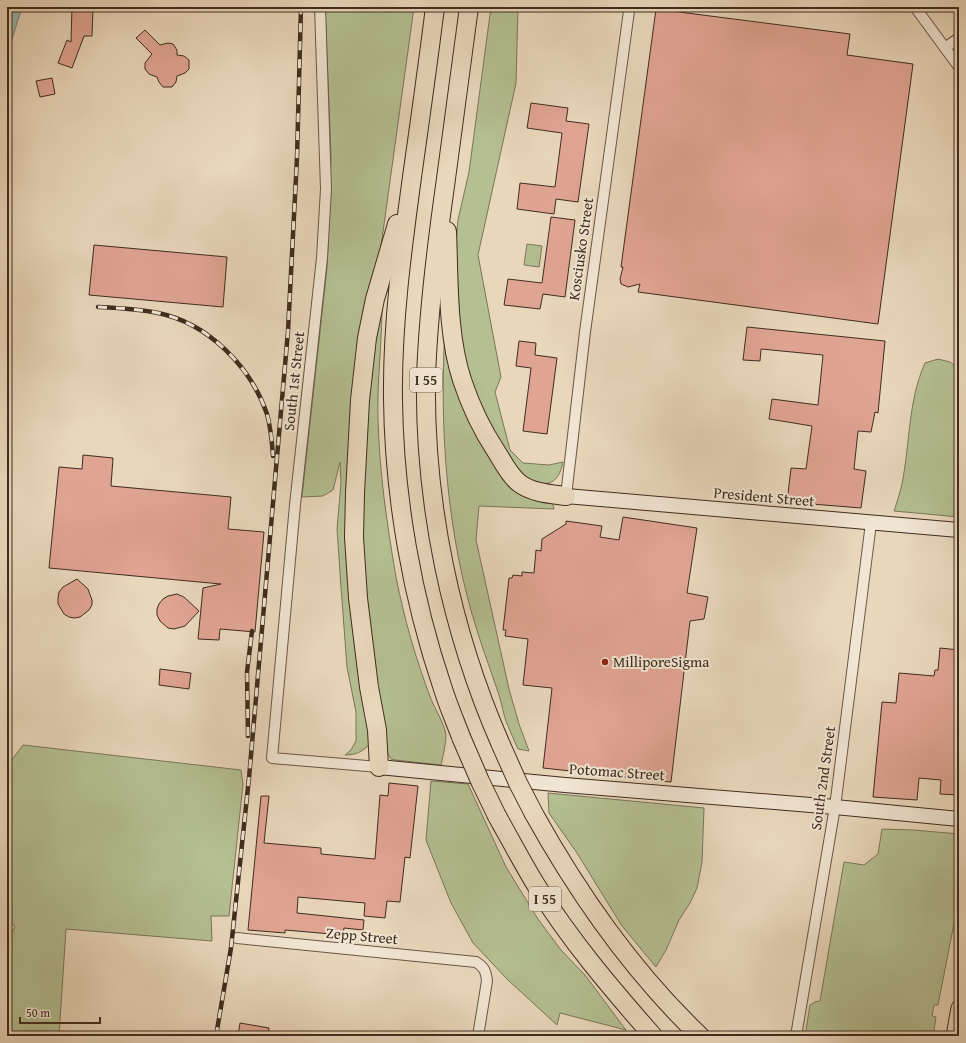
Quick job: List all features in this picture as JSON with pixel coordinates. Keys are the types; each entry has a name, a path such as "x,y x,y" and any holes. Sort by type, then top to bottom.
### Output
{"highway":[{"name":"I 55","path":"435,7 399,284 394,342 393,401 396,460 412,577 426,635 443,688 461,738 480,781 498,816 536,886 602,977 653,1036"},
{"name":"I 55","path":"470,7 434,264 429,322 426,379 428,437 432,492 441,550 454,608 474,676 488,716 518,783 534,814 575,883 615,941 671,1007 700,1036"},
{"path":"380,767 377,730 369,687 358,598 354,537 356,453 360,400 375,299 414,168"},
{"path":"445,186 453,336 462,379 468,398 489,442 511,474 520,483 528,488 540,492 566,496"}],"main road":[{"path":"954,1036 959,1008"}],"street":[{"name":"South 1st Street","path":"272,758 295,505 322,258 325,167 320,7"},
{"name":"Kosciusko Street","path":"566,496 585,332 629,11 628,7"},
{"path":"915,7 959,67"},
{"path":"945,48 959,38"},
{"name":"President Street","path":"566,496 959,530"},
{"name":"South 2nd Street","path":"796,1036 835,806 872,523"},
{"name":"Potomac Street","path":"272,758 565,785 835,806 959,820"},
{"name":"Zepp Street","path":"237,938 476,962 483,967 487,982 478,1036"}],"green space":[{"path":"325,7 414,7 382,239 356,391 370,744 359,752 345,755 351,750 356,741 356,712 347,667 337,529 341,483 340,462 333,490 323,496 302,497 327,268 331,156"},
{"path":"491,7 518,7 516,83 478,255 501,377 495,392 510,450 523,463 549,465 563,462 561,470 555,479 552,482 542,484 528,483 494,440 461,356 456,244 458,220 469,172"},
{"path":"527,244 542,246 539,267 524,265"},
{"path":"382,305 378,417 384,497 396,577 415,654 446,735 441,765 391,759 388,754 375,688 369,641 361,531 370,367"},
{"path":"446,311 484,441 552,500 554,509 479,506 476,540 509,689 519,724 529,751 518,749 506,721 499,695 472,614 455,540 446,464 444,425 443,387"},
{"path":"938,359 950,362 959,369 959,517 894,511 905,469 912,407 919,377 925,363"},
{"path":"23,745 241,770 243,784 229,916 211,916 212,941 66,929 59,1036 7,1036 7,936 10,936 15,927 7,918 7,803 11,761"},
{"path":"431,781 468,784 506,867 538,919 561,950 585,975 626,1030 560,1013 557,1025 508,980 473,943 451,903 426,840"},
{"path":"548,793 704,808 702,862 697,888 690,903 679,920 666,950 656,967 622,926 577,853 549,813"},
{"path":"882,829 959,834 959,898 938,1005 934,1005 932,1016 936,1017 933,1036 805,1036 810,1005 820,1001 844,862 864,865 878,854"}],"water":[{"path":"7,7 22,7 7,55"}],"building":[{"path":"72,7 93,8 92,36 84,36 72,68 58,63 67,40 71,42"},
{"path":"656,9 850,34 847,55 913,64 878,324 638,292 640,284 628,287 621,284 620,279 623,267 621,267"},
{"path":"145,30 160,45 168,43 173,44 177,50 177,55 184,56 189,60 189,69 185,73 177,76 176,82 172,87 163,87 157,77 149,74 145,69 145,63 152,54 136,38"},
{"path":"52,78 55,94 40,97 36,81"},
{"path":"531,103 568,108 566,121 589,124 578,202 556,199 554,214 517,209 520,183 555,187 562,133 527,128"},
{"path":"551,217 575,220 565,297 543,294 540,309 504,305 508,279 542,283"},
{"path":"94,245 227,257 223,307 89,295"},
{"path":"747,327 885,341 878,413 875,412 871,432 858,431 854,469 866,471 861,508 787,502 791,468 806,469 812,426 769,419 772,399 818,405 823,355 761,349 760,361 743,360"},
{"path":"519,341 536,343 535,355 557,358 547,434 523,431 531,368 516,366"},
{"path":"83,455 113,458 111,486 231,497 228,529 264,532 255,632 220,629 219,640 198,639 203,588 221,584 49,568 59,467 82,469"},
{"name":"MilliporeSigma","path":"623,517 697,528 687,593 708,597 704,619 690,621 671,782 543,768 552,688 523,685 528,639 505,636 506,630 503,630 509,578 512,578 513,575 522,576 522,572 534,573 536,550 541,551 542,539 566,524 566,521 602,526 600,537 619,540"},
{"path":"77,579 88,589 92,600 92,605 89,610 80,617 74,618 64,614 58,604 58,598 59,592 63,587"},
{"path":"177,594 184,597 199,611 185,626 174,629 168,628 160,621 157,615 157,609 163,599"},
{"path":"940,648 959,650 959,795 940,794 941,780 919,778 917,800 873,797 882,702 896,703 899,673 934,676 935,670 938,670"},
{"path":"160,669 191,673 189,689 159,685"},
{"path":"389,783 418,786 410,858 405,857 400,902 387,901 385,918 364,916 365,903 298,897 297,913 364,920 363,930 344,928 343,935 285,930 285,933 248,930 261,796 269,796 264,843 321,848 321,854 375,859 380,795 388,796"},
{"path":"240,1023 269,1028 268,1036 238,1036"}],"railway":[{"path":"216,1036 231,948 249,778 288,331 297,158 301,7"},
{"path":"98,307 121,308 158,313 176,318 194,326 210,337 239,364 260,397 267,414 273,456"},
{"path":"248,736 247,672 252,631"}],"place":[{"name":"MilliporeSigma","path":"605,662"}]}
